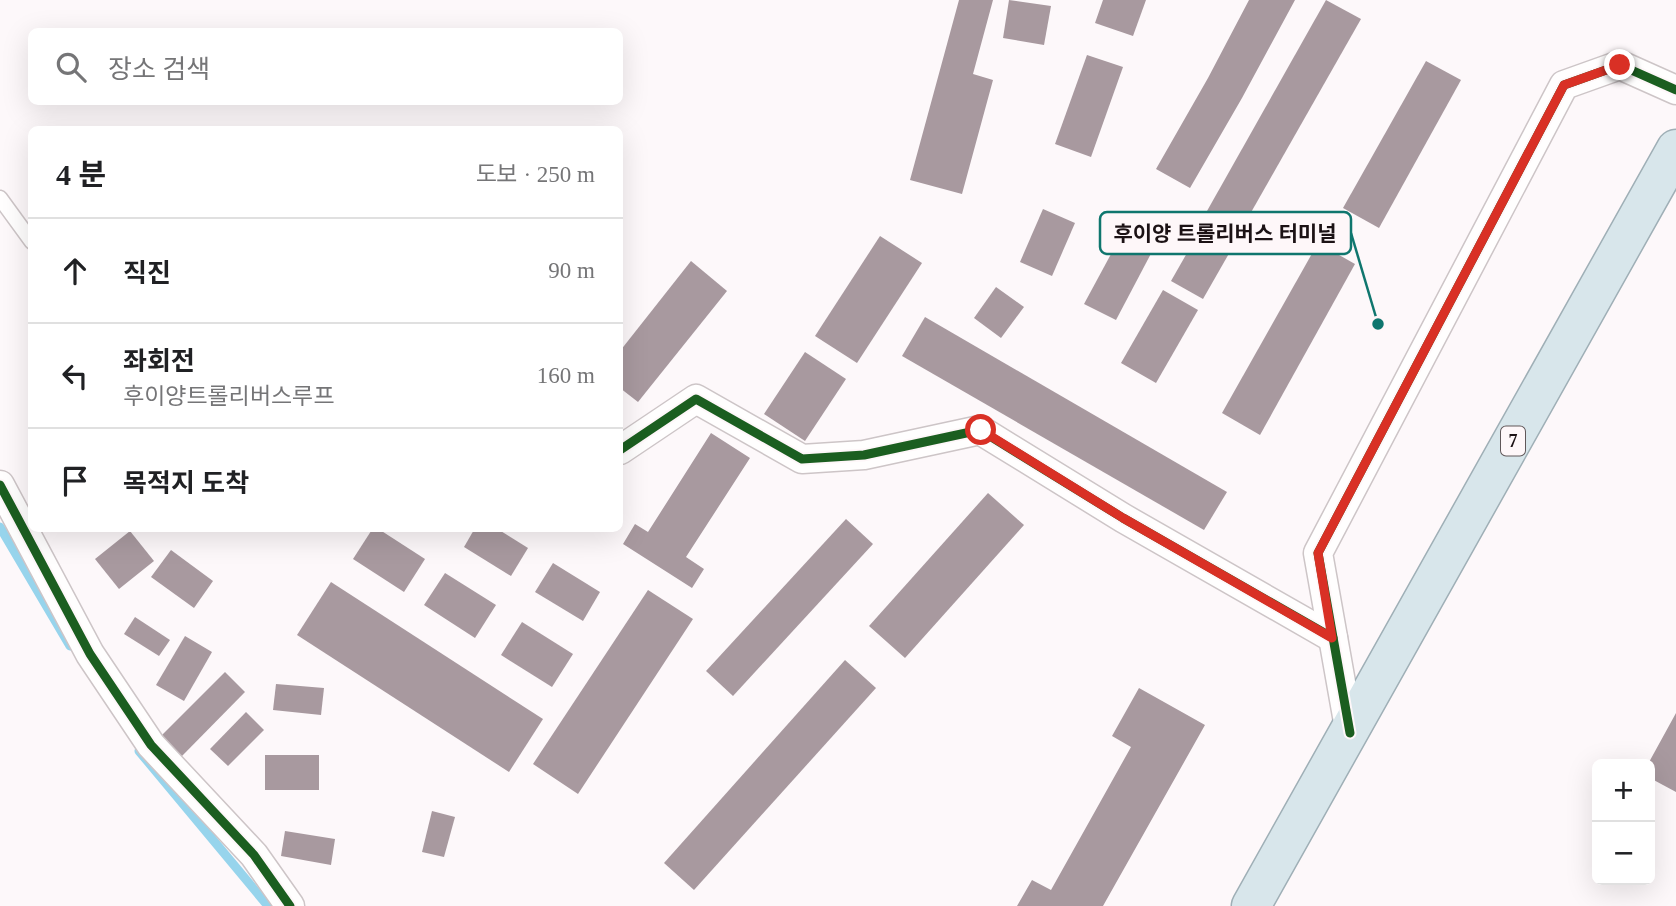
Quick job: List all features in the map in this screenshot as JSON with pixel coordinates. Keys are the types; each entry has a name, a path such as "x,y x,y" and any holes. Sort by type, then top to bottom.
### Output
{"highway":[{"name":"7","path":"1251,906 1676,149"}],"street":[{"path":"1350,733 1318,553 1564,85 1620,65 1676,90"},
{"path":"623,448 696,399 802,459 864,455 981,430 1123,518 1332,638"},
{"path":"0,485 90,654 151,745 254,855 290,906"}],"lane":[{"path":"0,198 28,236"}],"building":[{"path":"959,0 993,0 973,74 993,80 962,194 910,180"},
{"path":"1009,0 1051,6 1044,45 1003,38"},
{"path":"1103,0 1146,0 1133,36 1095,23"},
{"path":"1249,0 1295,0 1190,188 1156,169"},
{"path":"1326,0 1361,19 1241,230 1207,211"},
{"path":"1087,55 1123,67 1091,157 1055,144"},
{"path":"1426,61 1461,80 1379,228 1343,208"},
{"path":"1043,209 1075,223 1052,276 1020,262"},
{"path":"1207,218 1239,236 1203,299 1171,281"},
{"path":"1124,230 1155,246 1116,320 1084,304"},
{"path":"880,236 922,263 857,363 815,336"},
{"path":"1318,243 1355,264 1260,435 1222,413"},
{"path":"691,261 727,291 638,402 623,390 623,347"},
{"path":"996,287 1024,307 1001,338 974,318"},
{"path":"1163,290 1198,310 1156,383 1121,363"},
{"path":"925,317 1227,492 1204,530 902,356"},
{"path":"805,352 846,379 805,441 764,414"},
{"path":"711,433 750,458 686,557 704,569 692,588 623,544 635,524 648,532"},
{"path":"988,493 1024,525 905,658 869,626"},
{"path":"846,519 873,544 733,696 706,671"},
{"path":"131,532 154,561 119,589 95,559"},
{"path":"370,532 383,532 425,559 404,592 353,559"},
{"path":"473,532 502,532 528,548 511,576 464,547"},
{"path":"171,550 213,581 194,608 151,577"},
{"path":"553,563 600,592 583,621 535,592"},
{"path":"445,573 496,605 475,638 424,605"},
{"path":"331,582 543,719 509,772 297,635"},
{"path":"648,590 693,619 578,794 533,764"},
{"path":"135,617 170,640 159,656 124,634"},
{"path":"522,622 573,654 552,687 501,655"},
{"path":"185,636 212,652 184,701 156,685"},
{"path":"845,660 876,688 694,890 664,863"},
{"path":"225,672 245,692 181,757 160,737"},
{"path":"276,684 324,688 321,715 273,710"},
{"path":"1139,688 1205,725 1103,906 1017,906 1032,880 1051,890 1131,747 1112,736"},
{"path":"246,712 264,730 228,766 210,749"},
{"path":"1676,713 1676,792 1655,781 1655,759 1651,759"},
{"path":"265,755 319,755 319,790 265,790"},
{"path":"432,811 455,817 444,857 422,852"},
{"path":"285,831 335,839 331,865 281,856"}],"waterway":[{"path":"0,527 70,646"},
{"path":"139,751 268,906"}],"cycle path":[{"path":"1350,733 1318,553 1564,85 1620,65 1676,90"},
{"path":"623,448 696,399 802,459 864,455 980,430 1123,518 1333,638"},
{"path":"0,485 90,654 151,745 254,855 290,906"}],"place":[{"name":"후이양 트롤리버스 터미널","path":"1378,324"}],"route":[{"path":"981,430 1123,518 1332,638 1318,553 1564,85 1620,65"}]}
